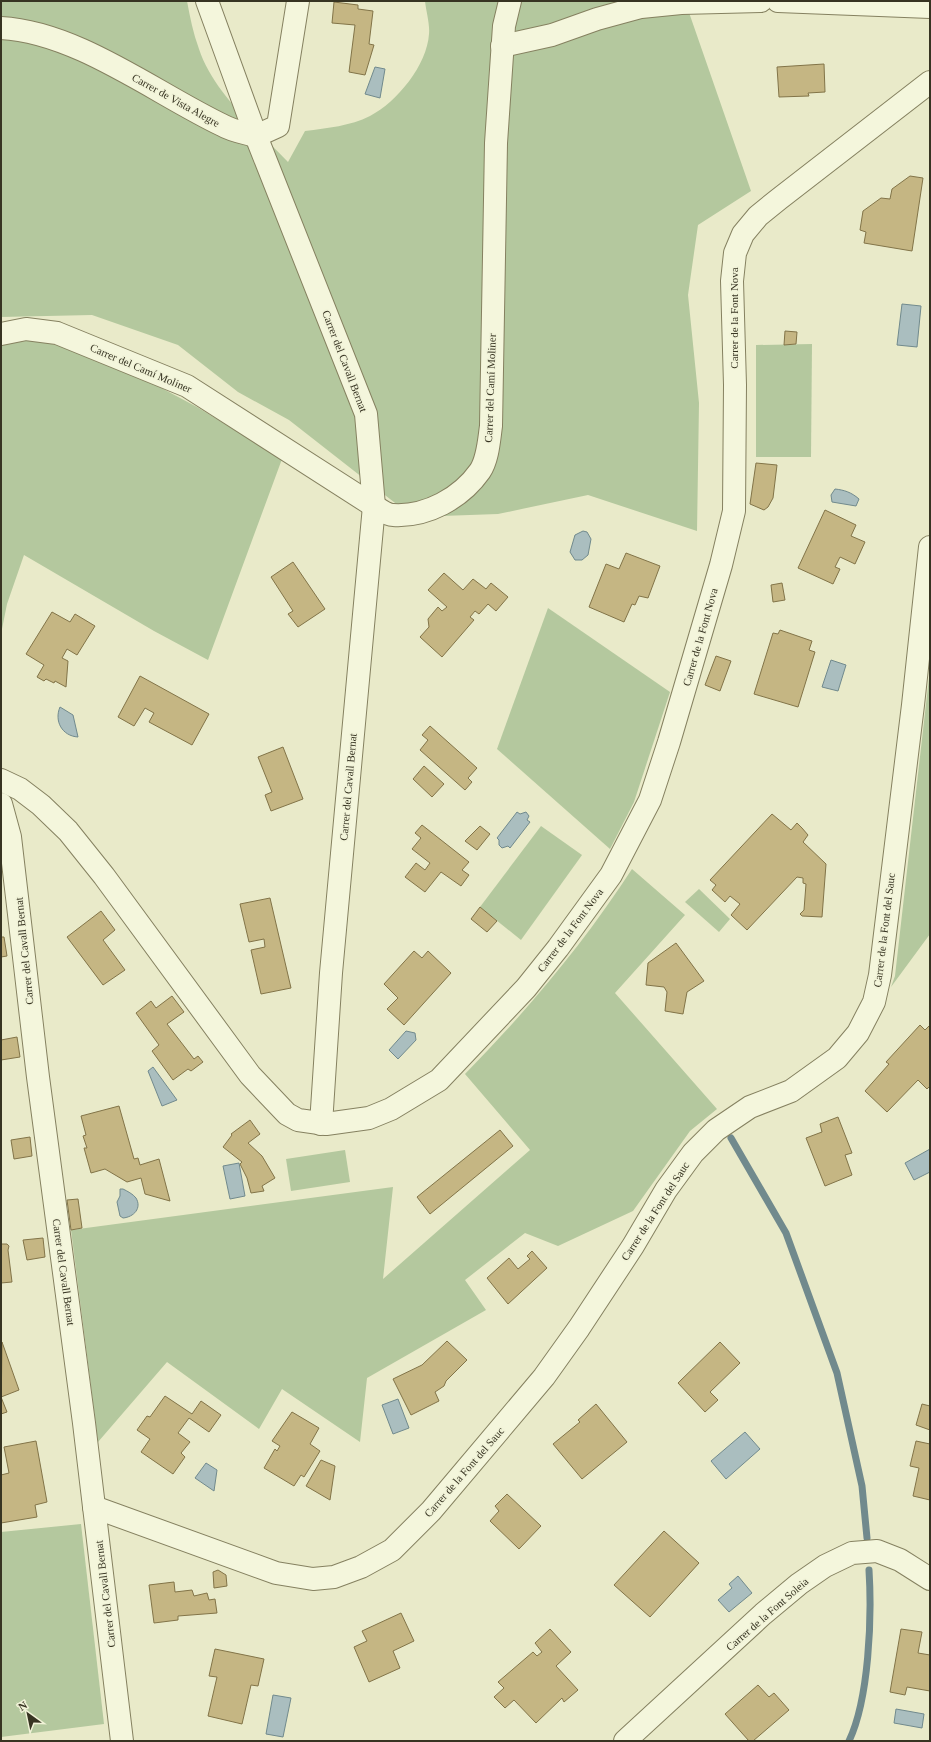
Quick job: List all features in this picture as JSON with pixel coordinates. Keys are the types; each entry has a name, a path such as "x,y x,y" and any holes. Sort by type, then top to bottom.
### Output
{"street":[{"name":"Carrer del Cavall Bernat","path":"207,1 256,136 366,414 374,506 331,973 321,1124"},
{"path":"256,136 278,126 298,1"},
{"name":"Carrer del Camí Moliner","path":"1,334 26,329 57,334 187,386 392,516 420,512 440,506 455,497 481,470 488,448 491,426 496,144 502,46 504,26 510,1"},
{"path":"502,46 552,35 597,19 641,7 681,3 761,1"},
{"path":"778,1 930,8"},
{"name":"Carrer de Vista Alegre","path":"1,28 46,36 92,55 223,126 256,136"},
{"name":"Carrer de la Font Nova","path":"321,1124 344,1123 369,1118 391,1109 439,1080 526,988 611,875 650,800 669,742 721,565 734,511 735,385 732,281 735,253 743,234 758,216 930,82"},
{"name":"Carrer de la Font del Sauc","path":"94,1507 276,1572 313,1579 334,1577 361,1567 392,1550 431,1511 544,1377 583,1322 666,1190 693,1153 716,1130 750,1107 790,1091 837,1058 861,1027 874,1002 880,975 913,705 930,547"},
{"path":"1,780 20,789 68,831 104,876 250,1075 273,1100 287,1114 298,1120 321,1124"},
{"name":"Carrer del Cavall Bernat","path":"1,804 10,837 38,1077 94,1507 122,1741"},
{"name":"Carrer de la Font Soleia","path":"625,1741 763,1614 799,1584 825,1566 852,1553 877,1551 900,1560 930,1580"}],"green space":[{"path":"1,1 187,1 197,43 214,80 237,110 288,162 305,131 339,126 370,116 390,102 400,92 417,70 427,46 429,30 425,1 685,1 751,191 698,225 688,295 699,403 697,531 588,495 498,514 413,517 289,420 238,392 178,345 92,315 1,317"},
{"path":"32,340 66,347 152,383 197,407 282,459 208,660 154,631 24,555 7,604 1,634 1,345"},
{"path":"812,344 811,457 756,457 756,345"},
{"path":"548,608 670,692 634,802 610,849 497,749"},
{"path":"930,669 930,934 891,987 895,976"},
{"path":"541,826 582,855 521,940 480,907"},
{"path":"632,869 685,915 615,993 717,1109 690,1131 633,1211 558,1246 525,1233 465,1280 486,1310 367,1378 360,1442 282,1389 259,1429 167,1362 98,1442 71,1230 393,1187 383,1279 530,1150 465,1074 554,976 614,896"},
{"path":"699,889 730,919 719,932 685,902"},
{"path":"345,1150 350,1182 291,1191 286,1159"},
{"path":"81,1524 104,1724 1,1737 1,1532"}],"shaded area":[{"path":"375,67 385,69 380,98 365,94"},
{"path":"902,304 921,306 917,347 897,345"},
{"path":"835,489 847,492 859,499 856,506 832,502 831,495"},
{"path":"583,531 587,532 591,539 588,555 582,560 575,560 570,552 575,535"},
{"path":"831,660 846,665 838,691 822,687"},
{"path":"60,707 73,715 78,737 68,734 61,727 58,717"},
{"path":"517,812 520,814 526,812 529,816 527,820 530,822 510,848 508,846 502,848 499,845 499,840 497,838"},
{"path":"406,1031 415,1033 416,1040 398,1059 389,1050"},
{"path":"153,1067 177,1100 162,1106 148,1071"},
{"path":"930,1149 930,1172 914,1180 905,1163"},
{"path":"239,1163 245,1196 230,1199 223,1166"},
{"path":"120,1189 123,1189 133,1195 138,1202 134,1214 123,1218 120,1216 117,1202 120,1196"},
{"path":"398,1399 409,1428 393,1434 382,1405"},
{"path":"745,1432 760,1449 726,1479 711,1461"},
{"path":"206,1463 217,1470 214,1491 195,1478"},
{"path":"738,1576 752,1593 729,1612 718,1600 732,1588 729,1584"},
{"path":"273,1695 291,1698 283,1737 266,1734"},
{"path":"896,1709 924,1714 922,1728 894,1723"}],"building":[{"path":"334,2 358,5 358,9 373,11 369,44 374,45 365,75 349,72 355,25 332,23"},
{"path":"824,64 825,92 808,93 809,96 779,97 777,67"},
{"path":"910,176 923,178 912,251 864,243 866,232 860,230 863,211 881,198 890,199 892,189"},
{"path":"785,331 797,332 796,344 784,345"},
{"path":"756,463 777,465 773,498 768,507 764,510 750,504"},
{"path":"825,510 856,525 851,536 865,542 855,564 840,557 835,567 840,569 833,584 798,568"},
{"path":"626,553 660,566 648,598 639,596 635,605 632,604 624,622 589,607 606,564 619,569"},
{"path":"293,562 325,609 298,627 288,614 293,611 271,577"},
{"path":"444,573 463,590 473,579 486,589 491,583 508,597 496,611 488,604 479,614 475,611 470,617 474,620 442,657 420,637 429,627 428,619 438,607 442,611 447,607 428,590"},
{"path":"782,583 785,600 773,602 771,585"},
{"path":"52,612 70,622 75,614 95,626 77,655 67,649 62,658 68,661 66,687 55,681 54,683 46,679 44,681 37,677 44,665 26,654"},
{"path":"780,630 812,641 809,650 815,652 798,707 754,694 773,633 778,634"},
{"path":"716,656 731,661 720,691 705,685"},
{"path":"140,676 209,714 192,745 149,722 154,713 145,708 134,726 118,717"},
{"path":"430,726 477,768 468,778 472,782 465,790 420,750 428,740 422,735"},
{"path":"283,747 303,799 271,811 265,795 272,792 258,757"},
{"path":"424,766 444,784 432,797 413,779"},
{"path":"772,814 791,830 797,823 808,835 803,842 826,864 822,917 802,916 800,914 804,910 806,884 803,883 803,878 797,877 747,930 731,915 740,904 730,896 725,902 712,890 716,885 710,880"},
{"path":"422,825 469,862 462,870 469,875 461,886 441,872 425,892 405,877 416,863 425,870 430,863 412,849 421,838 415,833"},
{"path":"480,826 490,834 477,850 465,841"},
{"path":"270,898 291,988 261,994 251,950 265,947 264,939 249,942 240,904"},
{"path":"480,907 497,921 487,932 471,919"},
{"path":"101,911 115,930 103,940 125,970 103,985 67,937"},
{"path":"1,937 4,937 7,956 1,957"},
{"path":"676,943 704,981 687,992 683,1014 665,1011 667,992 664,987 646,985 648,963"},
{"path":"414,951 422,958 428,951 451,973 404,1025 387,1009 398,998 384,984"},
{"path":"172,996 184,1012 167,1024 194,1059 198,1056 203,1062 191,1071 188,1069 173,1080 152,1051 159,1045 136,1013 151,1001 156,1008"},
{"path":"920,1025 925,1030 930,1025 930,1086 927,1089 918,1080 887,1112 865,1091 889,1064 886,1062"},
{"path":"17,1037 20,1057 1,1060 1,1040"},
{"path":"119,1106 134,1159 138,1158 140,1165 159,1159 170,1201 145,1194 141,1178 127,1182 105,1169 91,1173 84,1148 87,1148 83,1136 86,1135 81,1116"},
{"path":"838,1117 852,1153 845,1155 852,1175 825,1186 806,1138 822,1132 820,1124"},
{"path":"250,1120 260,1134 248,1143 262,1156 275,1178 262,1186 264,1191 251,1193 247,1178 240,1164 242,1162 223,1147 232,1135 231,1134"},
{"path":"500,1130 513,1146 430,1214 417,1197"},
{"path":"30,1137 32,1156 14,1159 11,1140"},
{"path":"78,1199 82,1228 71,1230 67,1200"},
{"path":"43,1238 45,1257 27,1260 23,1240"},
{"path":"1,1244 7,1244 9,1246 8,1250 12,1282 1,1283"},
{"path":"532,1251 547,1268 508,1304 487,1278 509,1258 518,1269 530,1259 527,1256"},
{"path":"447,1341 467,1360 446,1381 444,1386 435,1392 439,1401 411,1415 393,1379 422,1365"},
{"path":"2,1342 19,1390 1,1397"},
{"path":"720,1342 740,1363 710,1392 718,1400 705,1412 678,1383"},
{"path":"165,1396 192,1414 201,1401 221,1415 209,1432 189,1418 178,1433 190,1442 181,1453 185,1457 173,1474 141,1452 150,1439 137,1430 147,1416 150,1417"},
{"path":"1,1398 7,1412 1,1414"},
{"path":"596,1404 627,1442 582,1479 553,1444 580,1422 578,1420"},
{"path":"922,1404 930,1406 930,1430 916,1425"},
{"path":"292,1412 319,1428 310,1444 320,1451 304,1477 301,1475 294,1486 264,1468 275,1449 277,1451 280,1446 272,1441"},
{"path":"36,1441 47,1502 35,1505 37,1517 1,1523 1,1475 9,1473 4,1447"},
{"path":"916,1441 930,1444 930,1500 913,1496 919,1468 910,1466"},
{"path":"321,1460 335,1466 330,1500 306,1486"},
{"path":"507,1494 541,1526 519,1549 490,1521 499,1511 495,1506"},
{"path":"664,1531 699,1563 650,1617 614,1585"},
{"path":"218,1570 226,1575 227,1586 214,1588 213,1572"},
{"path":"174,1582 175,1592 192,1590 194,1596 207,1593 209,1600 215,1599 217,1613 178,1616 178,1620 154,1623 149,1585"},
{"path":"401,1613 414,1641 393,1651 400,1668 369,1682 354,1647 367,1641 362,1631"},
{"path":"550,1629 571,1652 556,1666 578,1690 564,1702 562,1698 536,1723 514,1700 505,1708 494,1697 504,1688 498,1682 533,1652 537,1656 542,1652 535,1643"},
{"path":"901,1629 922,1632 918,1653 930,1655 930,1691 907,1687 905,1695 890,1692"},
{"path":"215,1649 264,1659 258,1686 251,1685 242,1724 208,1716 217,1677 209,1676"},
{"path":"758,1685 769,1697 774,1693 789,1710 753,1741 749,1741 725,1714"}],"waterway":[{"path":"731,1138 786,1233 837,1373 862,1486 867,1538"},
{"path":"849,1741 856,1724 861,1703 868,1658 870,1611 869,1570"}]}
